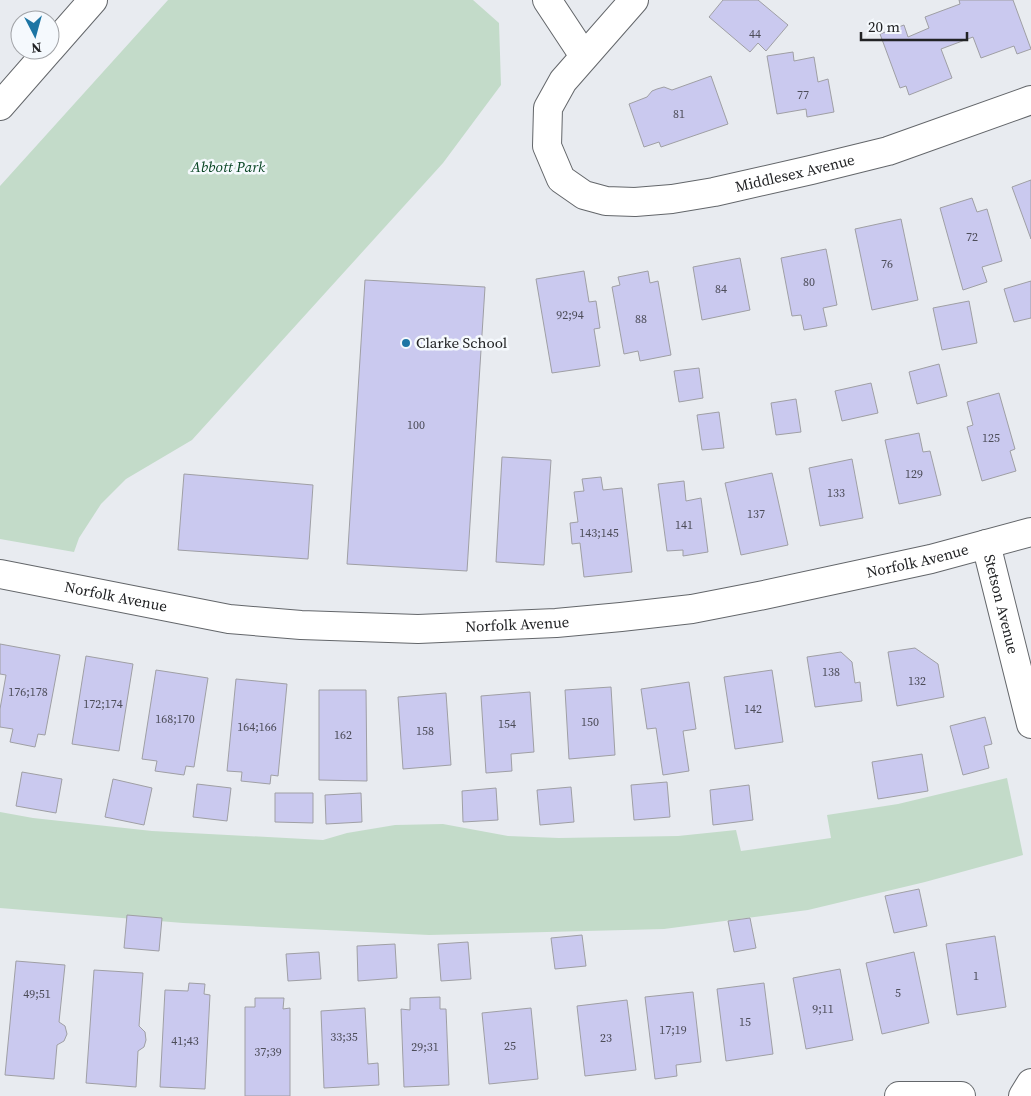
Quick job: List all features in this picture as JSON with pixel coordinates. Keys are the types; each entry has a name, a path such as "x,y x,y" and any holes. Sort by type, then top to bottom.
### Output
{"main road":[{"path":"60,38 93,0"},
{"path":"547,0 584,56 634,0"},
{"name":"Middlesex Avenue","path":"584,56 563,80 548,108 548,146 561,179 584,195 606,201 635,202 672,199 714,192 811,170 888,151 1031,100"},
{"path":"0,106 41,60"},
{"name":"Norfolk Avenue","path":"0,574 229,619 301,625 418,629 556,623 692,609 849,578 931,559 1031,532"},
{"name":"Stetson Avenue","path":"986,544 1031,724"},
{"path":"1024,1096 1031,1083"},
{"path":"899,1096 961,1096"}],"green space":[{"name":"Abbott Park","path":"168,0 473,0 499,23 501,85 443,163 192,440 126,479 101,504 79,538 74,552 0,539 0,186"},
{"path":"1007,778 1023,855 925,882 808,910 664,929 429,935 183,923 0,908 0,812 33,818 152,831 323,840 347,833 395,825 443,824 508,836 559,838 678,836 736,830 741,851 831,838 827,815 898,804"}],"building":[{"path":"723,0 758,0 788,25 766,51 758,43 750,52 709,17"},
{"path":"959,0 1013,0 1031,49 1017,54 1014,46 981,58 973,37 941,49 952,78 909,95 906,86 900,88 880,34 904,25 908,37 929,28 925,17 960,4"},
{"path":"793,52 794,61 814,57 818,82 828,79 834,112 807,117 806,109 777,114 767,56"},
{"path":"711,76 728,124 661,147 659,142 644,147 629,104 647,97 652,91 657,89 664,87 672,90"},
{"path":"1031,180 1031,239 1012,187"},
{"path":"972,198 977,212 987,209 1002,261 982,267 987,282 963,290 940,208"},
{"path":"901,219 918,300 872,310 855,229"},
{"path":"826,249 837,305 823,308 827,326 804,330 801,315 792,316 781,258"},
{"path":"740,258 750,310 702,320 693,267"},
{"path":"584,271 589,302 596,301 600,328 594,329 600,366 552,373 536,279"},
{"path":"648,271 650,283 658,281 671,355 640,361 638,351 624,354 612,287 620,285 618,277"},
{"path":"365,280 485,287 467,571 347,564"},
{"path":"1031,281 1031,318 1014,322 1004,289"},
{"path":"969,301 977,343 942,350 933,308"},
{"path":"939,364 947,396 917,404 909,372"},
{"path":"699,368 703,398 679,402 674,371"},
{"path":"871,383 878,413 842,421 835,391"},
{"path":"999,393 1015,449 1010,451 1016,471 982,481 967,427 973,425 967,402"},
{"path":"796,399 801,432 776,435 771,403"},
{"path":"719,412 724,448 702,450 697,415"},
{"path":"919,433 923,452 930,451 941,495 899,504 885,440"},
{"path":"502,457 551,460 544,565 496,562"},
{"path":"852,459 863,518 820,526 809,468"},
{"path":"772,473 788,545 741,555 725,483"},
{"path":"184,474 313,485 308,559 178,550"},
{"path":"601,477 603,490 622,488 632,572 584,577 580,543 572,544 570,523 578,522 574,492 584,491 582,479"},
{"path":"684,481 686,501 701,498 708,552 683,556 683,550 667,551 658,484"},
{"path":"0,644 60,655 45,735 38,734 35,747 10,742 13,729 0,727 0,709 6,675 0,674"},
{"path":"915,648 938,664 944,697 897,706 888,652"},
{"path":"841,652 852,662 855,683 860,682 862,701 815,707 807,657"},
{"path":"86,656 133,664 119,751 72,744"},
{"path":"156,670 208,678 194,767 186,766 184,775 155,771 157,761 142,759"},
{"path":"772,670 783,742 735,749 724,677"},
{"path":"236,679 287,684 278,776 271,775 270,784 241,781 242,772 227,771"},
{"path":"689,682 696,729 683,731 689,771 663,775 656,728 647,729 641,689"},
{"path":"611,687 615,755 569,759 565,690"},
{"path":"319,690 366,690 367,781 319,780"},
{"path":"530,692 534,752 511,754 512,771 486,773 481,696"},
{"path":"446,693 451,765 403,769 398,697"},
{"path":"985,717 992,744 984,746 989,768 963,775 950,726"},
{"path":"922,754 928,791 878,799 872,762"},
{"path":"22,772 62,779 56,813 16,806"},
{"path":"113,779 152,788 144,825 105,817"},
{"path":"667,782 670,817 634,820 631,785"},
{"path":"197,784 231,788 227,821 193,817"},
{"path":"749,785 753,820 713,825 710,790"},
{"path":"571,787 574,822 540,825 537,790"},
{"path":"496,788 498,820 463,822 462,791"},
{"path":"275,793 313,793 313,823 275,822"},
{"path":"361,793 362,822 326,824 325,795"},
{"path":"919,889 927,926 894,933 885,896"},
{"path":"127,915 162,918 159,951 124,948"},
{"path":"750,918 756,948 734,952 728,921"},
{"path":"582,935 586,966 555,969 551,938"},
{"path":"995,936 1006,1007 957,1015 946,944"},
{"path":"468,942 471,979 441,981 438,944"},
{"path":"395,944 397,978 358,981 357,946"},
{"path":"319,952 321,979 288,981 286,954"},
{"path":"914,952 929,1023 882,1034 866,963"},
{"path":"16,961 65,965 59,1022 65,1026 67,1034 64,1041 57,1045 54,1079 5,1075"},
{"path":"840,969 853,1040 806,1049 793,978"},
{"path":"94,970 143,973 139,1026 145,1032 146,1040 144,1047 138,1051 136,1087 86,1083"},
{"path":"189,983 205,984 204,994 210,995 205,1089 160,1087 165,990 188,991"},
{"path":"764,983 773,1054 726,1061 717,989"},
{"path":"693,992 701,1062 676,1065 677,1076 655,1079 645,997"},
{"path":"440,997 440,1009 446,1009 449,1085 404,1087 401,1009 410,1010 410,998"},
{"path":"255,998 284,998 283,1009 290,1008 290,1096 245,1096 245,1007 255,1007"},
{"path":"627,1000 636,1070 585,1076 577,1006"},
{"path":"365,1008 368,1064 378,1063 379,1085 324,1088 321,1011"},
{"path":"531,1008 538,1079 489,1084 482,1013"}],"place":[{"name":"Clarke School","path":"406,343"}]}
